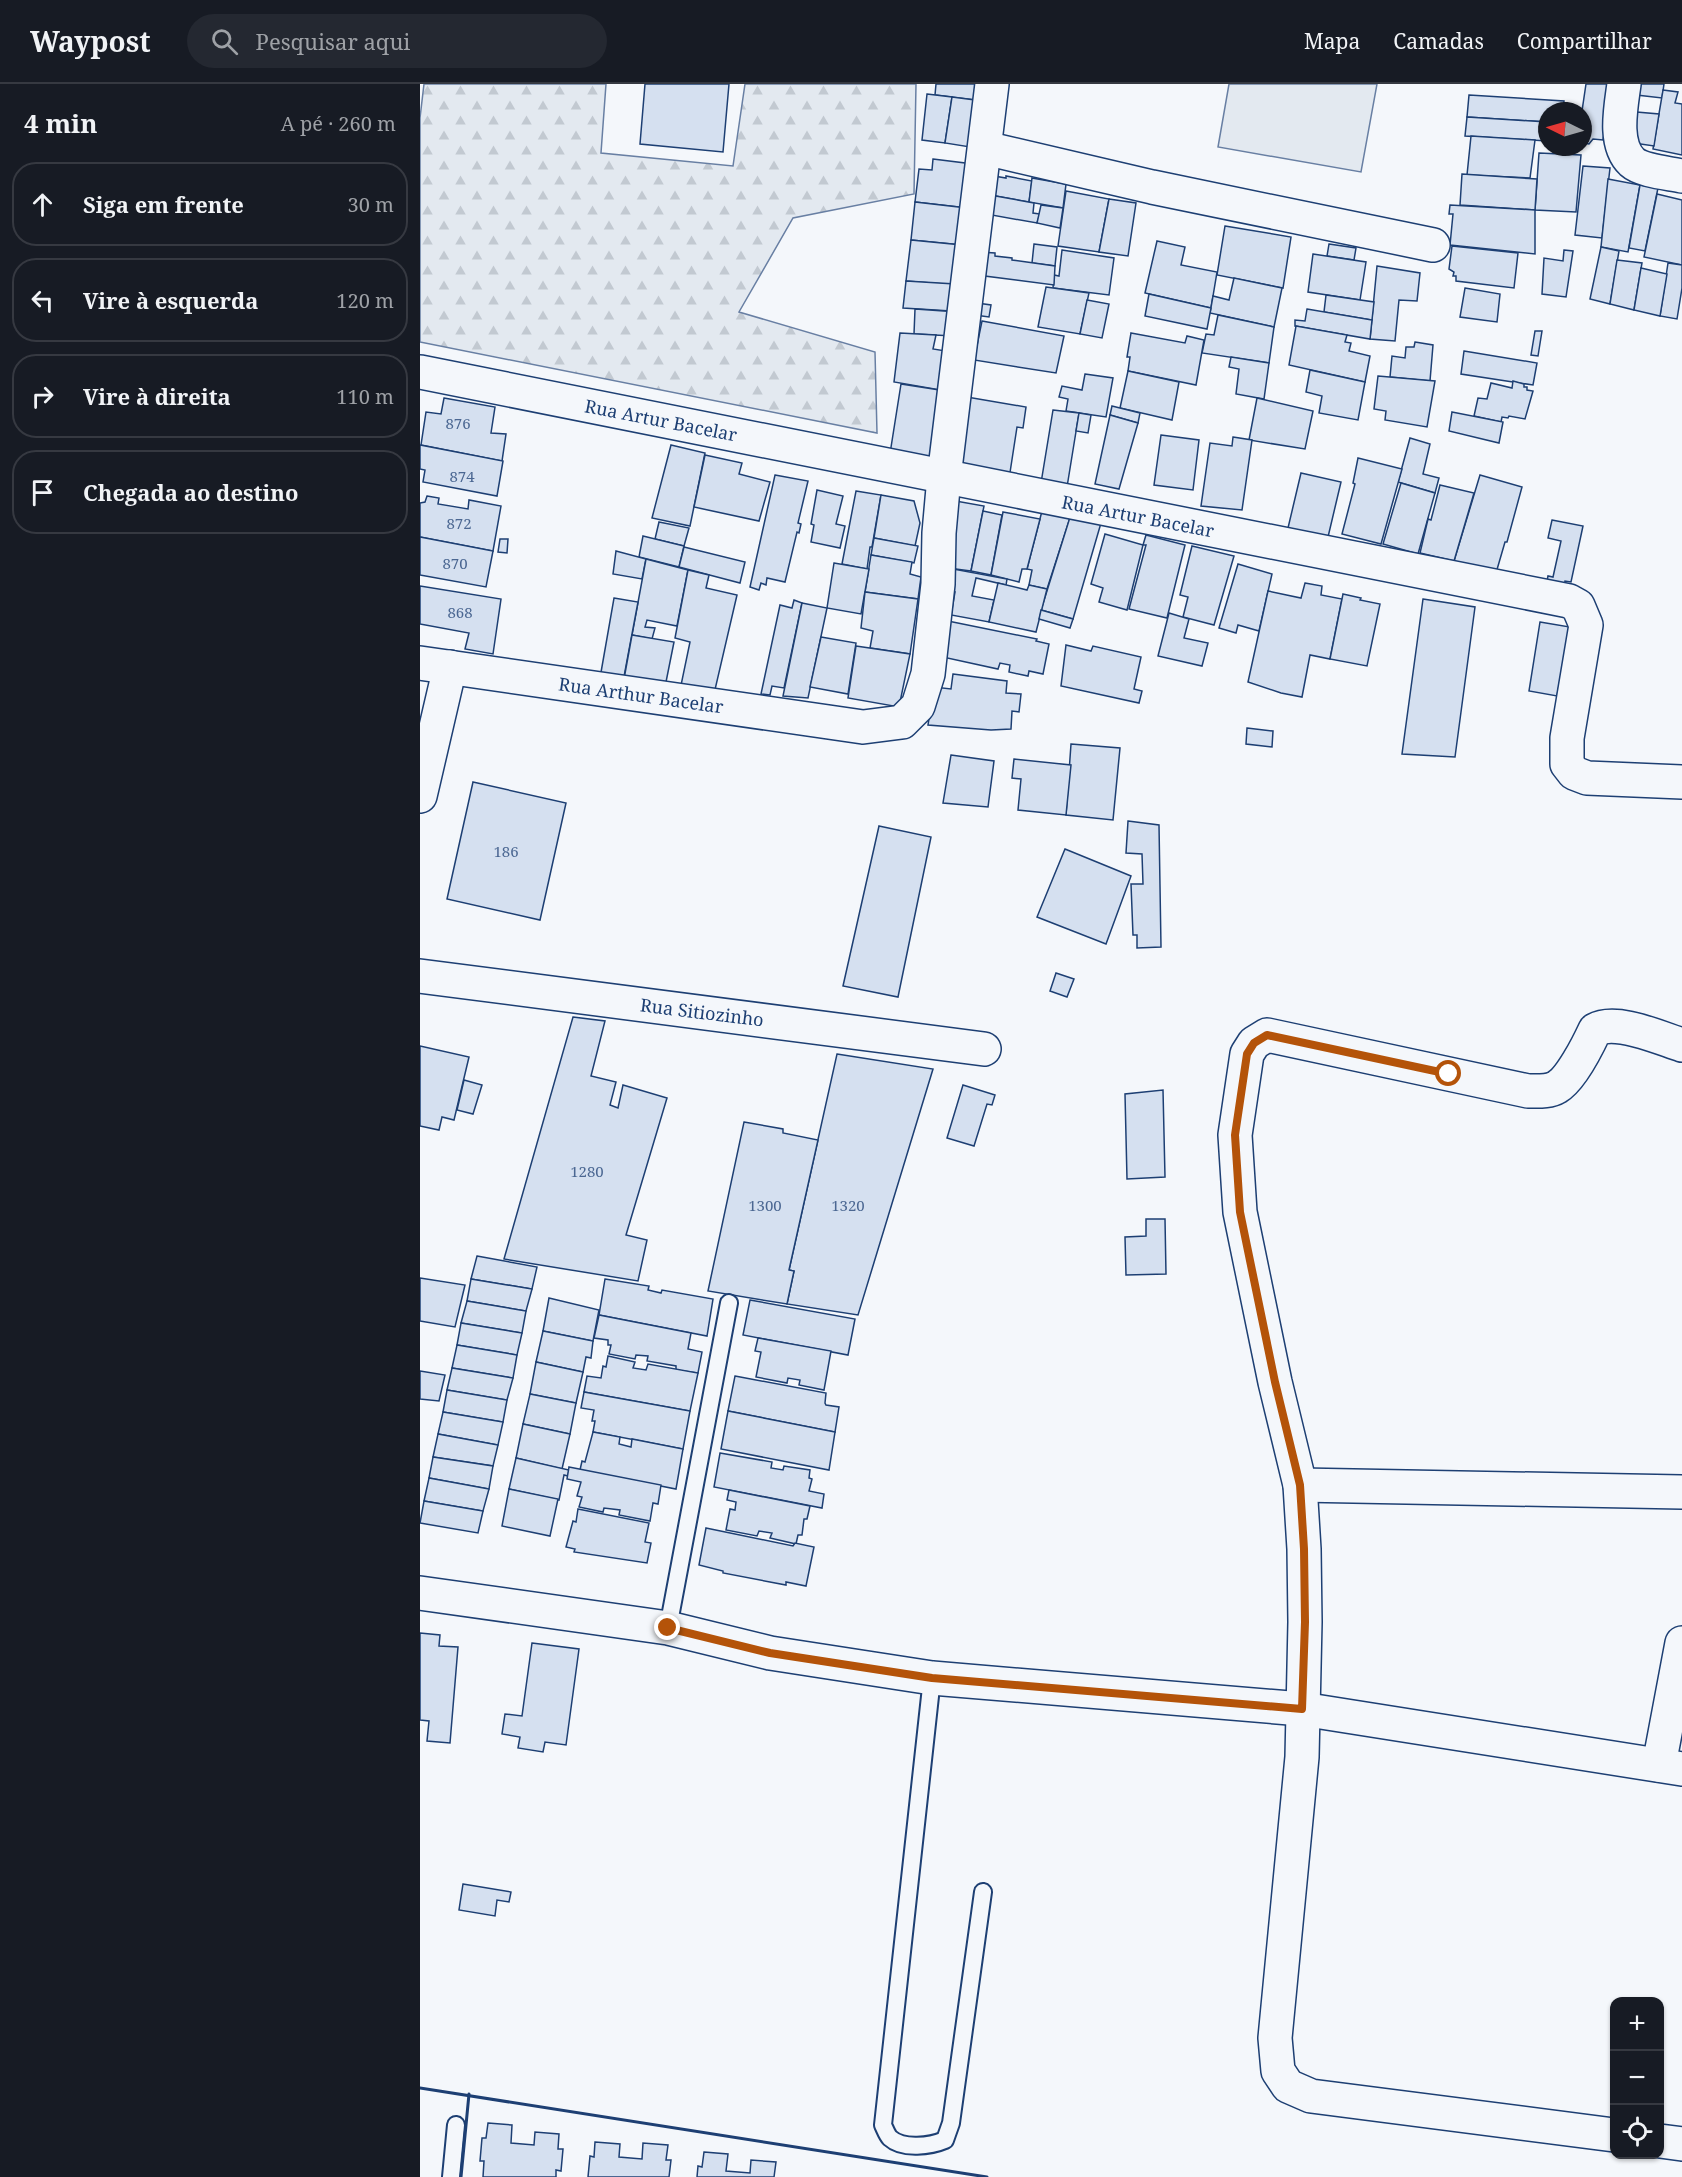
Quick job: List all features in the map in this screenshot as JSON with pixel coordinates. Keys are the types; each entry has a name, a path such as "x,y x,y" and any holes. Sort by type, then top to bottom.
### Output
{"street":[{"name":"Rua Arthur Bacelar","path":"435,665 863,727 902,722 918,706 928,674 938,584 939,532 944,477 992,84"},
{"path":"1624,84 1619,139 1632,162 1652,171 1682,176"},
{"path":"985,148 1152,187 1433,245"},
{"name":"Rua Artur Bacelar","path":"420,372 1574,603 1583,615 1586,636 1568,738 1567,764 1574,773 1587,778 1682,782"},
{"path":"420,796 435,665"},
{"name":"Rua Sitiozinho","path":"420,976 984,1049"},
{"path":"1610,2134 1311,2096 1288,2086 1278,2071 1275,2038 1302,1757 1304,1549 1300,1485 1275,1382 1240,1212 1235,1135 1247,1054 1254,1043 1267,1035 1528,1091 1549,1090 1559,1086 1600,1027 1619,1026 1682,1045"},
{"path":"1300,1485 1682,1492"},
{"path":"420,1593 668,1628 770,1653 932,1678 1302,1709 1671,1767 1682,1643"},
{"path":"1664,2142 1682,2144"}],"lane":[{"path":"668,1628 729,1303"},
{"path":"932,1678 883,2126 889,2137 901,2144 932,2145 945,2140 951,2123 984,1892"},
{"path":"451,2177 456,2125"}],"green space":[{"path":"424,84 606,84 601,153 733,166 745,84 916,84 914,194 793,218 739,312 875,352 877,433 420,342 420,118"},
{"path":"1229,84 1377,84 1361,172 1218,147"}],"building":[{"path":"645,84 729,84 723,152 640,144"},
{"path":"936,84 984,84 975,100 935,95"},
{"path":"1586,84 1612,84 1603,140 1592,140 1592,102 1583,102"},
{"path":"1629,84 1664,84 1662,98 1628,94"},
{"path":"1663,90 1678,92 1675,103 1682,104 1682,155 1653,149"},
{"path":"927,94 952,97 945,143 922,140"},
{"path":"1469,95 1564,101 1538,102 1538,121 1467,117"},
{"path":"952,97 975,100 970,147 945,143"},
{"path":"1625,111 1659,114 1654,146 1627,142"},
{"path":"1467,117 1538,121 1538,140 1465,136"},
{"path":"1471,136 1535,140 1530,178 1467,175"},
{"path":"1539,156 1581,156 1576,212 1535,210"},
{"path":"933,159 973,164 967,208 915,202 919,169 932,170"},
{"path":"1583,166 1610,168 1602,238 1575,235"},
{"path":"1462,174 1537,179 1535,210 1460,205"},
{"path":"994,176 1032,181 1029,202 990,195"},
{"path":"1032,178 1066,184 1063,208 1029,202"},
{"path":"1608,179 1640,185 1628,252 1601,247"},
{"path":"1640,185 1658,188 1645,251 1629,248"},
{"path":"1066,191 1109,199 1099,252 1058,246"},
{"path":"1657,194 1682,200 1682,265 1644,257"},
{"path":"990,195 1034,203 1033,213 1040,214 1037,223 986,214"},
{"path":"1109,199 1136,203 1128,256 1099,252"},
{"path":"915,202 967,208 962,245 911,240"},
{"path":"1041,205 1063,208 1060,228 1037,223"},
{"path":"1450,205 1535,210 1535,254 1450,245 1453,214 1449,214"},
{"path":"1225,226 1291,237 1283,288 1217,275"},
{"path":"911,240 962,245 957,285 906,281"},
{"path":"1157,241 1185,247 1181,265 1217,272 1211,308 1145,293"},
{"path":"1034,244 1057,247 1055,266 1032,263"},
{"path":"1329,244 1356,248 1354,260 1327,256"},
{"path":"1452,246 1518,253 1514,288 1456,281 1456,276 1453,276 1454,272 1449,269"},
{"path":"1601,247 1619,251 1610,304 1590,299"},
{"path":"1062,250 1114,258 1109,295 1053,288 1054,275 1059,276"},
{"path":"1564,250 1573,251 1566,297 1542,294 1544,258 1563,261"},
{"path":"980,252 995,253 995,256 1012,258 1012,260 1055,266 1054,285 977,275"},
{"path":"1313,254 1366,262 1360,300 1308,292"},
{"path":"1617,260 1642,263 1634,310 1610,304"},
{"path":"1668,263 1682,265 1682,288 1677,319 1660,316"},
{"path":"1377,266 1420,273 1417,301 1399,300 1395,341 1370,339"},
{"path":"1641,268 1667,274 1660,316 1634,310"},
{"path":"1234,278 1282,288 1274,327 1210,313 1213,296 1229,300"},
{"path":"906,281 955,284 951,311 903,308"},
{"path":"1046,287 1089,293 1080,334 1038,327"},
{"path":"1465,288 1500,294 1497,322 1460,317"},
{"path":"1149,294 1211,308 1207,329 1145,316"},
{"path":"1326,295 1374,302 1372,320 1324,312"},
{"path":"1087,300 1109,304 1102,338 1080,334"},
{"path":"977,303 991,305 989,317 975,315"},
{"path":"915,309 958,312 954,336 914,334"},
{"path":"1307,309 1372,320 1370,339 1295,326 1295,320 1305,321"},
{"path":"1218,315 1274,327 1269,363 1202,353 1206,334 1214,335"},
{"path":"982,321 1064,336 1056,373 974,360"},
{"path":"1296,326 1347,335 1345,342 1351,343 1349,351 1370,356 1365,382 1289,365"},
{"path":"1535,331 1542,331 1538,356 1531,355"},
{"path":"900,333 936,335 933,349 952,352 946,391 894,382"},
{"path":"1131,333 1185,343 1187,336 1204,340 1196,385 1128,371 1130,357 1127,357"},
{"path":"1415,342 1433,345 1430,381 1390,377 1392,356 1405,358 1406,347 1414,347"},
{"path":"1464,351 1537,363 1533,385 1461,374"},
{"path":"1231,357 1269,363 1264,399 1236,394 1239,369 1229,367"},
{"path":"1310,370 1365,382 1358,420 1319,413 1322,396 1306,392"},
{"path":"1128,371 1179,382 1172,420 1120,408"},
{"path":"1085,374 1113,378 1106,417 1066,411 1068,399 1059,397 1062,386 1082,390"},
{"path":"1378,376 1435,381 1427,427 1385,420 1386,411 1374,409"},
{"path":"1513,381 1524,384 1527,390 1533,391 1525,419 1509,416 1508,418 1502,417 1501,422 1474,416 1478,398 1487,399 1491,383 1512,388"},
{"path":"901,384 946,391 931,465 889,460"},
{"path":"961,396 1026,407 1023,428 1017,427 1009,479 951,472"},
{"path":"444,398 495,407 491,433 506,434 502,461 421,445 426,412 441,414"},
{"path":"1257,398 1313,411 1305,449 1249,440"},
{"path":"1112,406 1140,413 1138,423 1110,415"},
{"path":"1053,410 1079,413 1067,487 1041,483"},
{"path":"1452,412 1503,422 1499,443 1449,431"},
{"path":"1079,413 1091,415 1088,433 1076,431"},
{"path":"1110,415 1138,423 1119,489 1095,484"},
{"path":"1161,435 1199,440 1193,490 1154,485"},
{"path":"1233,437 1252,440 1242,510 1201,506 1210,443 1232,446"},
{"path":"1410,438 1430,444 1423,474 1439,478 1435,493 1398,482"},
{"path":"420,445 503,461 497,496 423,482 425,470 420,469"},
{"path":"671,445 705,453 690,526 652,518"},
{"path":"705,455 742,463 739,474 770,482 759,521 694,507"},
{"path":"1358,458 1402,469 1381,544 1342,534 1355,484 1353,483"},
{"path":"1301,473 1341,482 1328,537 1288,528"},
{"path":"775,475 808,481 798,523 801,524 799,533 797,532 785,582 767,578 766,585 761,583 759,590 750,587"},
{"path":"1480,475 1522,487 1496,573 1454,561"},
{"path":"1401,483 1435,493 1418,554 1383,544"},
{"path":"1440,485 1474,493 1454,561 1420,553 1428,519 1431,520"},
{"path":"817,490 843,496 836,524 845,526 840,548 811,542 814,525 811,524"},
{"path":"856,491 881,495 867,569 842,564"},
{"path":"881,495 914,501 920,523 915,546 874,538"},
{"path":"427,496 439,498 438,504 468,509 469,500 501,506 493,551 420,537 420,503 425,502"},
{"path":"950,500 984,506 971,571 948,568"},
{"path":"983,511 1002,515 991,575 971,571"},
{"path":"1042,511 1070,518 1047,589 1029,585 1032,570 1027,569"},
{"path":"1003,512 1040,519 1027,569 1022,569 1019,582 991,575"},
{"path":"1071,514 1101,523 1073,619 1041,610"},
{"path":"1552,520 1583,526 1571,582 1565,581 1564,587 1546,586 1548,576 1553,577 1561,541 1548,538"},
{"path":"659,522 689,528 684,546 655,539"},
{"path":"1105,534 1143,545 1127,610 1099,602 1103,588 1091,584"},
{"path":"1146,535 1185,545 1167,618 1129,609 1146,545 1143,545"},
{"path":"643,536 684,546 679,567 639,557"},
{"path":"420,537 493,551 486,587 420,575"},
{"path":"874,538 918,546 914,563 871,555"},
{"path":"500,539 508,539 507,553 498,552"},
{"path":"1192,546 1234,556 1214,625 1183,617 1188,597 1180,595"},
{"path":"684,547 745,562 740,583 679,567"},
{"path":"616,551 646,559 642,579 613,574"},
{"path":"871,555 912,562 910,574 921,577 918,599 865,592"},
{"path":"646,559 688,570 677,626 647,620 645,627 655,628 652,639 632,635"},
{"path":"834,563 869,569 861,614 827,608"},
{"path":"1238,564 1272,574 1259,631 1238,625 1236,633 1219,628"},
{"path":"948,568 1007,579 1006,585 976,578 972,596 994,600 989,622 951,615 955,592 946,591"},
{"path":"688,570 709,575 706,588 737,595 714,694 680,690 690,642 675,638"},
{"path":"998,583 1027,590 1029,585 1047,589 1036,632 989,622"},
{"path":"1305,583 1322,586 1321,595 1342,599 1330,659 1310,655 1302,697 1248,682 1268,591 1301,598"},
{"path":"420,586 501,599 493,654 465,649 469,633 420,624"},
{"path":"865,592 918,599 910,654 870,648 873,631 861,628"},
{"path":"1343,594 1380,604 1367,666 1330,659"},
{"path":"614,598 638,602 623,682 600,678"},
{"path":"1423,599 1475,607 1455,757 1402,754"},
{"path":"794,600 802,603 784,688 772,686 770,695 761,694 780,605 792,608"},
{"path":"802,603 827,608 808,698 783,696"},
{"path":"1041,610 1073,619 1070,628 1039,619"},
{"path":"1169,613 1189,619 1184,638 1208,643 1202,666 1158,656"},
{"path":"943,620 1037,639 1036,641 1049,644 1043,674 1029,671 1028,676 1009,672 1010,665 1000,663 998,669 938,656"},
{"path":"1540,622 1570,627 1557,696 1529,691"},
{"path":"632,635 674,642 665,687 624,679"},
{"path":"821,637 856,643 848,694 810,687"},
{"path":"1066,645 1091,651 1093,646 1141,657 1134,689 1142,691 1139,703 1061,686"},
{"path":"856,646 910,654 899,707 848,698"},
{"path":"953,674 1007,681 1006,693 1021,694 1019,712 1012,711 1011,729 991,730 928,725 934,687 951,689"},
{"path":"1247,728 1273,731 1272,747 1246,744"},
{"path":"1071,744 1120,748 1113,820 1066,815"},
{"path":"951,755 994,761 988,807 943,803"},
{"path":"1014,759 1071,765 1066,815 1018,810 1021,779 1012,778"},
{"path":"473,782 566,803 540,920 447,899"},
{"path":"1128,821 1159,825 1161,947 1137,948 1137,935 1133,935 1131,884 1143,884 1142,854 1126,853"},
{"path":"879,826 931,837 898,997 843,986"},
{"path":"1065,849 1131,876 1106,944 1037,917"},
{"path":"1056,973 1074,979 1067,997 1050,991"},
{"path":"573,1017 605,1021 591,1076 616,1082 610,1105 618,1108 623,1085 667,1098 626,1235 647,1240 638,1281 504,1259"},
{"path":"420,1046 469,1057 454,1120 442,1117 439,1130 420,1126"},
{"path":"837,1054 933,1069 858,1315 787,1304 794,1271 789,1270"},
{"path":"464,1080 482,1085 473,1114 457,1110"},
{"path":"963,1085 995,1095 992,1105 987,1104 974,1146 947,1138"},
{"path":"1163,1090 1165,1177 1127,1179 1125,1094"},
{"path":"744,1122 783,1129 783,1133 818,1140 789,1270 794,1271 787,1304 708,1291"},
{"path":"1146,1219 1165,1219 1166,1274 1126,1275 1125,1237 1146,1236"},
{"path":"477,1256 537,1267 532,1289 471,1279"},
{"path":"420,1278 465,1285 455,1327 420,1321"},
{"path":"471,1279 532,1289 526,1311 467,1301"},
{"path":"605,1279 649,1286 648,1290 661,1293 662,1290 713,1299 707,1336 599,1315"},
{"path":"549,1298 599,1310 593,1341 543,1331"},
{"path":"750,1300 855,1319 848,1355 743,1335"},
{"path":"467,1301 526,1311 522,1333 461,1323"},
{"path":"599,1315 691,1333 688,1349 702,1352 698,1373 676,1370 676,1366 647,1361 648,1356 636,1355 635,1359 609,1354 611,1345 608,1345 608,1340 594,1338"},
{"path":"461,1323 522,1333 517,1355 457,1345"},
{"path":"543,1331 593,1341 591,1358 586,1357 583,1372 536,1362"},
{"path":"758,1338 831,1351 824,1390 799,1385 800,1380 788,1378 787,1383 756,1377 761,1352 755,1351"},
{"path":"457,1345 517,1355 513,1378 452,1368"},
{"path":"608,1356 635,1362 633,1368 646,1370 648,1364 698,1373 690,1411 584,1392 587,1376 601,1378"},
{"path":"536,1362 583,1372 576,1403 530,1394"},
{"path":"452,1368 513,1378 507,1400 447,1390"},
{"path":"420,1371 445,1375 439,1401 420,1399"},
{"path":"735,1376 826,1393 826,1405 839,1407 835,1432 728,1411"},
{"path":"447,1390 507,1400 503,1422 443,1412"},
{"path":"584,1392 690,1411 683,1449 593,1432 594,1410 581,1408"},
{"path":"530,1394 576,1403 570,1434 523,1424"},
{"path":"728,1411 835,1432 829,1470 721,1449"},
{"path":"443,1412 503,1422 498,1445 438,1434"},
{"path":"523,1424 570,1434 562,1469 516,1458"},
{"path":"593,1432 620,1437 619,1444 631,1447 632,1439 683,1449 676,1489 580,1470 582,1461 585,1462"},
{"path":"438,1434 498,1445 493,1466 433,1457"},
{"path":"720,1453 772,1462 771,1468 783,1470 784,1466 810,1470 809,1478 812,1479 809,1491 824,1494 822,1508 714,1487"},
{"path":"433,1457 493,1466 489,1489 429,1478"},
{"path":"516,1458 569,1470 568,1476 564,1475 559,1500 509,1489"},
{"path":"569,1467 661,1485 658,1504 653,1503 650,1521 619,1515 620,1510 604,1508 603,1512 579,1507 582,1497 577,1496 581,1482 567,1479"},
{"path":"429,1478 489,1489 483,1511 424,1501"},
{"path":"509,1489 558,1499 550,1536 502,1526"},
{"path":"729,1490 810,1506 807,1519 804,1519 802,1535 798,1535 796,1544 770,1538 772,1533 759,1531 757,1536 726,1530 730,1509 735,1510 736,1502 727,1500"},
{"path":"424,1501 483,1511 478,1533 420,1523"},
{"path":"578,1509 649,1523 645,1542 651,1543 647,1563 574,1552 575,1549 566,1547 573,1521 576,1522"},
{"path":"706,1528 793,1546 795,1543 814,1547 806,1586 786,1582 786,1585 723,1573 723,1571 699,1565"},
{"path":"420,1633 440,1635 439,1646 458,1647 450,1743 427,1741 429,1721 420,1720"},
{"path":"532,1643 579,1649 566,1745 545,1742 543,1752 518,1748 520,1737 502,1734 505,1714 522,1716"},
{"path":"463,1884 511,1892 509,1902 497,1900 495,1916 459,1910"},
{"path":"488,2123 512,2125 511,2143 534,2145 535,2132 559,2134 558,2149 563,2149 561,2171 556,2170 556,2177 483,2177 484,2161 480,2161 482,2138 486,2138"},
{"path":"595,2142 620,2144 619,2157 642,2159 643,2143 668,2145 666,2160 671,2160 669,2177 588,2177 590,2156 594,2157"},
{"path":"704,2152 728,2154 726,2171 750,2173 751,2160 776,2162 774,2177 697,2177 698,2166 702,2167"}],"wall":[{"path":"420,2088 987,2177"},
{"path":"461,2177 469,2094"}],"route":[{"path":"668,1628 770,1653 932,1678 1302,1709 1305,1622 1300,1485 1275,1382 1240,1212 1235,1135 1247,1054 1254,1043 1267,1035 1449,1074"}]}
